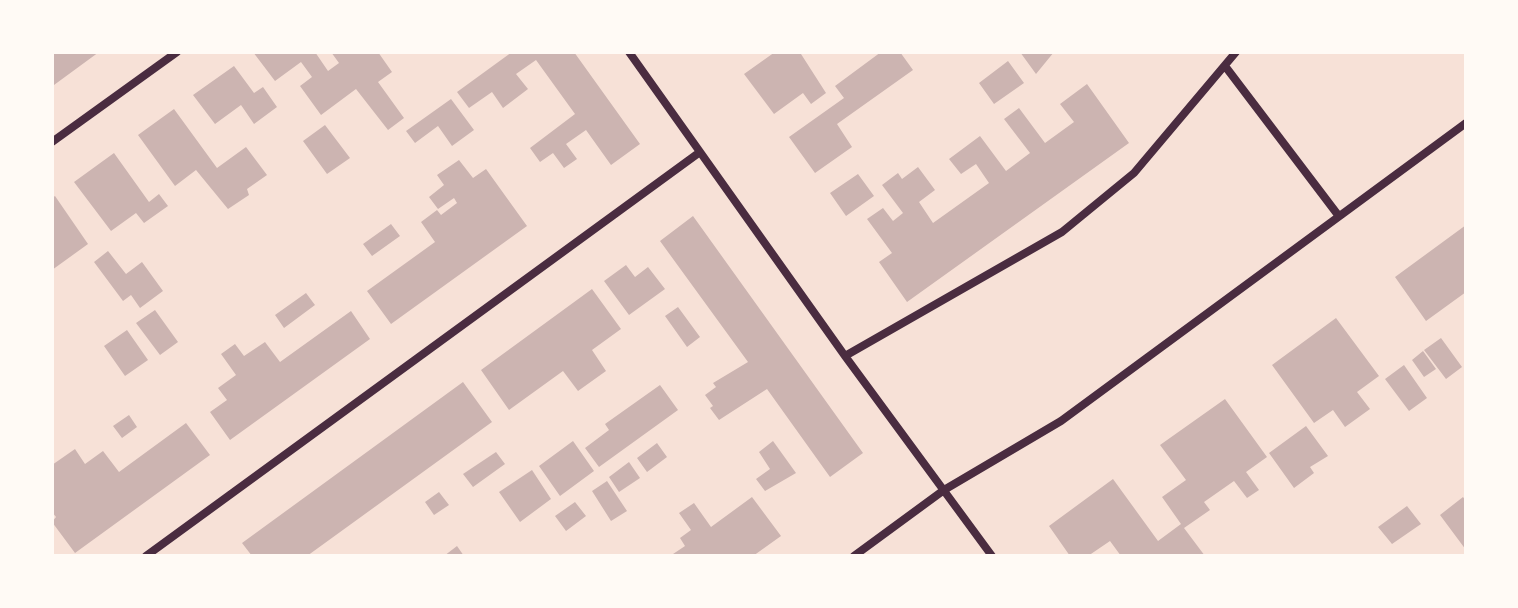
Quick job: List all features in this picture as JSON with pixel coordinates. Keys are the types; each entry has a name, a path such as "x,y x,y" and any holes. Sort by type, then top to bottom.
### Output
{"street":[{"path":"52,142 177,52"},
{"path":"629,52 992,556"},
{"path":"845,356 1062,232 1134,173 1236,52"},
{"path":"1225,66 1338,215"},
{"path":"854,556 944,490 1061,421 1466,123"},
{"path":"146,556 700,152"}],"building":[{"path":"52,52 99,52 54,85"},
{"path":"253,52 315,52 328,71 339,63 331,52 378,52 392,72 378,82 404,118 388,130 356,89 321,115 300,86 312,77 301,62 275,81"},
{"path":"512,52 574,52 640,144 611,165 586,130 566,144 577,159 564,168 553,153 540,162 530,148 575,114 536,60 516,74 528,89 503,108 492,92 469,108 457,92"},
{"path":"775,52 803,52 801,54 826,93 811,104 803,93 774,114 744,74"},
{"path":"881,52 900,52 913,70 837,124 852,147 815,173 789,137 844,98 835,86"},
{"path":"1020,52 1054,52 1036,74"},
{"path":"1008,61 1024,83 994,104 979,83"},
{"path":"234,66 254,93 263,87 277,107 254,124 241,105 215,124 193,95"},
{"path":"1087,84 1129,143 907,302 879,262 892,253 867,219 883,208 893,221 903,213 882,185 898,173 902,179 918,167 935,190 919,202 933,223 989,183 976,164 961,174 949,159 980,136 1006,171 1030,153 1004,119 1019,108 1045,143 1074,122 1060,104"},
{"path":"451,99 474,130 452,146 438,126 415,143 406,131"},
{"path":"174,109 217,168 246,147 267,175 247,189 249,195 228,209 196,170 175,186 138,135"},
{"path":"325,125 350,158 327,174 303,141"},
{"path":"114,153 149,202 159,194 168,206 144,223 136,213 111,231 74,182"},
{"path":"459,160 473,178 486,169 527,226 391,324 367,291 435,242 421,222 437,210 441,215 457,203 454,198 438,209 429,197 444,185 437,175"},
{"path":"858,174 874,196 846,216 830,193"},
{"path":"55,196 88,244 52,270 52,198"},
{"path":"693,216 863,453 830,477 767,389 719,420 710,408 713,406 705,395 716,387 713,383 748,362 660,241"},
{"path":"391,224 400,236 372,256 363,244"},
{"path":"1466,225 1466,292 1426,321 1395,277"},
{"path":"108,251 126,274 142,262 163,291 140,308 131,295 123,301 94,262"},
{"path":"626,265 635,277 648,267 665,289 629,315 604,281"},
{"path":"592,289 621,329 592,350 606,371 578,391 563,371 509,410 481,370"},
{"path":"306,293 315,305 284,328 275,315"},
{"path":"678,307 700,337 687,347 665,316"},
{"path":"155,310 178,342 160,355 136,323"},
{"path":"351,311 370,339 230,440 210,412 227,400 218,388 236,375 221,354 235,344 244,356 265,342 280,362"},
{"path":"1336,318 1379,376 1357,392 1370,409 1345,427 1333,410 1314,423 1272,365"},
{"path":"127,330 148,360 125,376 104,346"},
{"path":"1441,338 1462,367 1446,379 1424,350"},
{"path":"1423,351 1436,369 1424,377 1412,360"},
{"path":"1404,365 1427,398 1409,411 1385,379"},
{"path":"463,382 492,422 307,556 252,556 242,543"},
{"path":"660,385 678,410 599,467 585,448 609,430 605,424"},
{"path":"1225,399 1267,457 1246,472 1259,490 1247,498 1234,481 1204,502 1210,510 1184,528 1205,556 1121,556 1110,541 1088,556 1070,556 1049,526 1113,479 1158,541 1181,524 1162,497 1186,480 1160,445"},
{"path":"129,415 137,427 122,438 113,426"},
{"path":"186,423 210,455 75,553 52,522 56,517 52,512 52,465 75,449 85,464 103,451 119,472"},
{"path":"1306,426 1328,456 1310,467 1314,473 1294,488 1269,453"},
{"path":"573,441 594,471 560,496 539,466"},
{"path":"773,441 796,473 765,491 756,479 770,469 759,452"},
{"path":"657,443 667,457 647,472 637,458"},
{"path":"496,452 505,464 473,487 463,474"},
{"path":"629,462 640,478 619,492 609,477"},
{"path":"532,470 551,499 520,522 499,492"},
{"path":"607,481 627,511 611,521 592,491"},
{"path":"439,492 449,505 434,515 425,502"},
{"path":"752,497 781,536 753,556 670,556 685,546 680,538 691,530 679,513 694,503 711,527"},
{"path":"1463,497 1466,501 1466,550 1440,515"},
{"path":"575,502 586,516 566,531 555,516"},
{"path":"1407,506 1421,524 1392,544 1378,527"},
{"path":"457,546 464,556 444,556"}]}
